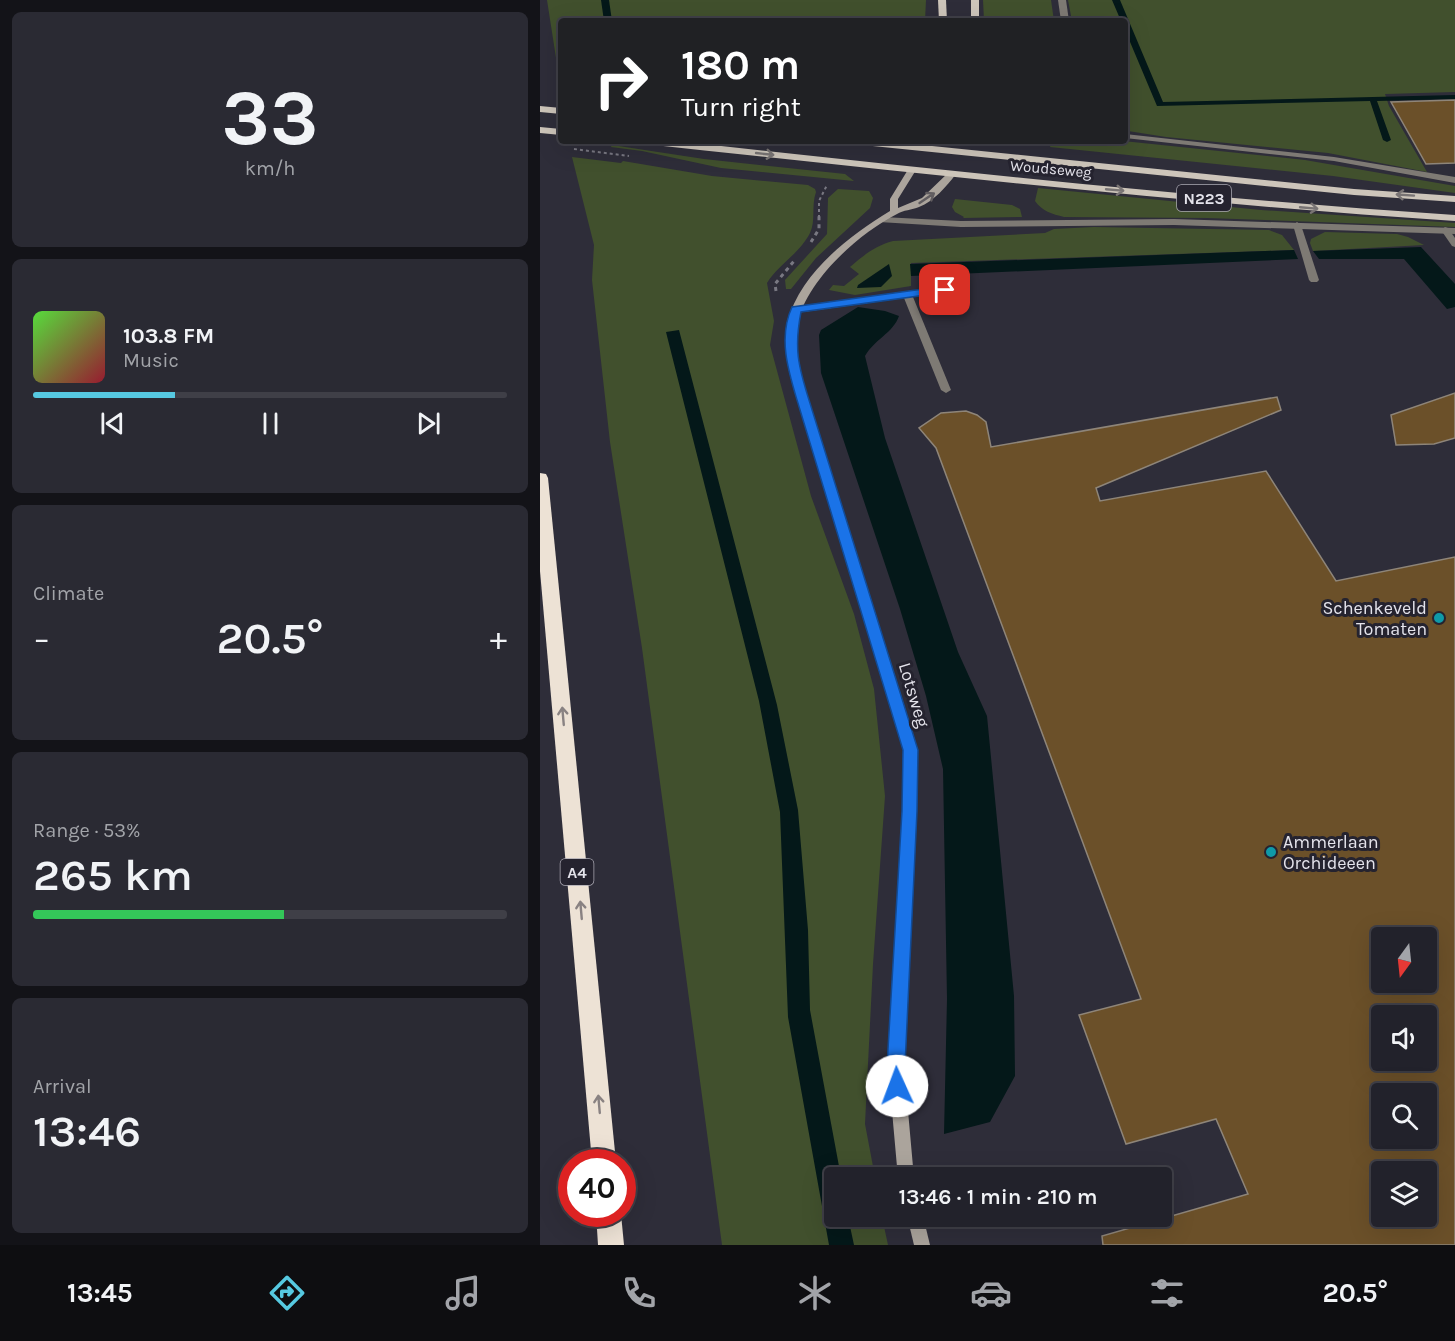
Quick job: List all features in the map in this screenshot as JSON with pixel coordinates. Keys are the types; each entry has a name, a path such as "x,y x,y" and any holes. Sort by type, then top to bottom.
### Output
{"highway":[{"name":"A4","path":"540,478 603,1149"},
{"path":"610,1227 611,1245"}],"main road":[{"path":"942,0 943,18"},
{"path":"975,0 975,18"},
{"path":"540,109 558,111"},
{"path":"540,130 558,132"},
{"name":"Woudseweg","path":"673,144 952,174 1333,210 1455,218"},
{"name":"Woudseweg","path":"909,144 928,145 966,153 1354,192 1455,199"},
{"path":"952,174 970,144"},
{"path":"912,170 928,145"}],"street":[{"path":"1062,0 1065,18"},
{"path":"1128,136 1334,159 1455,180"},
{"path":"894,211 894,199 912,170"},
{"name":"Lotsweg","path":"905,1167 896,1066 910,750 793,365 790,338 796,310 814,278 842,251 882,220 894,211 925,201 952,174"},
{"path":"882,220 961,225 1174,222 1455,231"},
{"path":"1297,225 1314,280"},
{"path":"1444,230 1455,244"},
{"path":"796,310 945,290"},
{"path":"907,295 946,390"},
{"path":"918,1227 922,1245"}],"path":[{"path":"808,245 819,229 819,201 828,182"},
{"path":"794,260 775,284 784,302 796,310"}],"green space":[{"path":"547,0 926,0 925,18 558,18 558,71"},
{"path":"983,0 1051,0 1054,18 984,18"},
{"path":"1068,0 1455,0 1455,92 1385,94 1389,106 1427,172 1328,153 1166,137 1128,131 1128,18 1071,18"},
{"path":"1128,142 1305,160 1455,186 1455,193 1333,176 1050,147 1052,144 1128,144"},
{"path":"612,145 704,159 845,174 854,181 721,168 642,151 611,147"},
{"path":"572,157 621,163 623,161 712,176 808,185 816,192 810,233 801,247 767,283 774,321 770,345 811,496 854,614 874,689 885,796 865,1124 873,1167 824,1167 824,1227 884,1227 888,1245 722,1245 642,648 610,442 592,280 594,245"},
{"path":"1038,188 1261,210 1455,223 1455,227 1207,218 1064,217 1048,212 1035,201"},
{"path":"838,189 869,191 873,198 870,208 816,258 791,289 786,289 785,280 827,234 828,198"},
{"path":"955,199 1012,205 1020,209 1022,217 963,218 952,207"},
{"path":"1094,227 1269,230 1282,235 1294,250 911,263 911,286 855,295 829,290 833,285 844,286 859,274 850,267 875,248 893,241 1045,233 1054,229"},
{"path":"1325,232 1397,234 1424,245 1313,251 1311,239"}],"shaded area":[{"path":"1421,247 1455,284 1455,307 1447,309 1404,259 1319,259 1313,251"},
{"path":"1294,250 1298,259 911,276 910,264"},
{"path":"889,264 892,276 881,287 857,288 858,285"},
{"path":"858,307 885,311 899,316 893,327 865,356 885,438 958,652 987,716 1014,996 1015,1076 990,1122 944,1134 947,999 943,769 926,696 900,609 821,373 819,335 821,330"},
{"path":"679,330 777,705 798,810 808,930 810,1010 839,1167 824,1167 824,1217 788,1017 780,812 759,701 666,332"},
{"path":"826,1227 850,1227 854,1245 829,1245"}],"building":[{"path":"1455,100 1455,163 1426,164 1391,102"},
{"path":"1455,393 1455,438 1434,444 1396,445 1391,415"},
{"name":"Ammerlaan Orchideeen","path":"1277,397 1281,410 1096,488 1100,501 1266,471 1336,581 1455,557 1455,1245 1103,1245 1102,1236 1133,1227 1172,1227 1172,1216 1248,1194 1216,1119 1126,1144 1079,1015 1141,999 936,448 919,428 941,413 966,411 986,422 991,447"}],"waterway":[{"path":"605,0 608,18"},
{"path":"1116,0 1124,18"},
{"path":"1128,28 1160,104 1455,97"},
{"path":"1373,100 1387,140"}],"place":[{"name":"Schenkeveld Tomaten","path":"1439,618"},
{"name":"Ammerlaan Orchideeen","path":"1271,852"}],"route":[{"path":"897,1086 910,750 803,400 793,365 790,338 796,310 945,290"}]}
